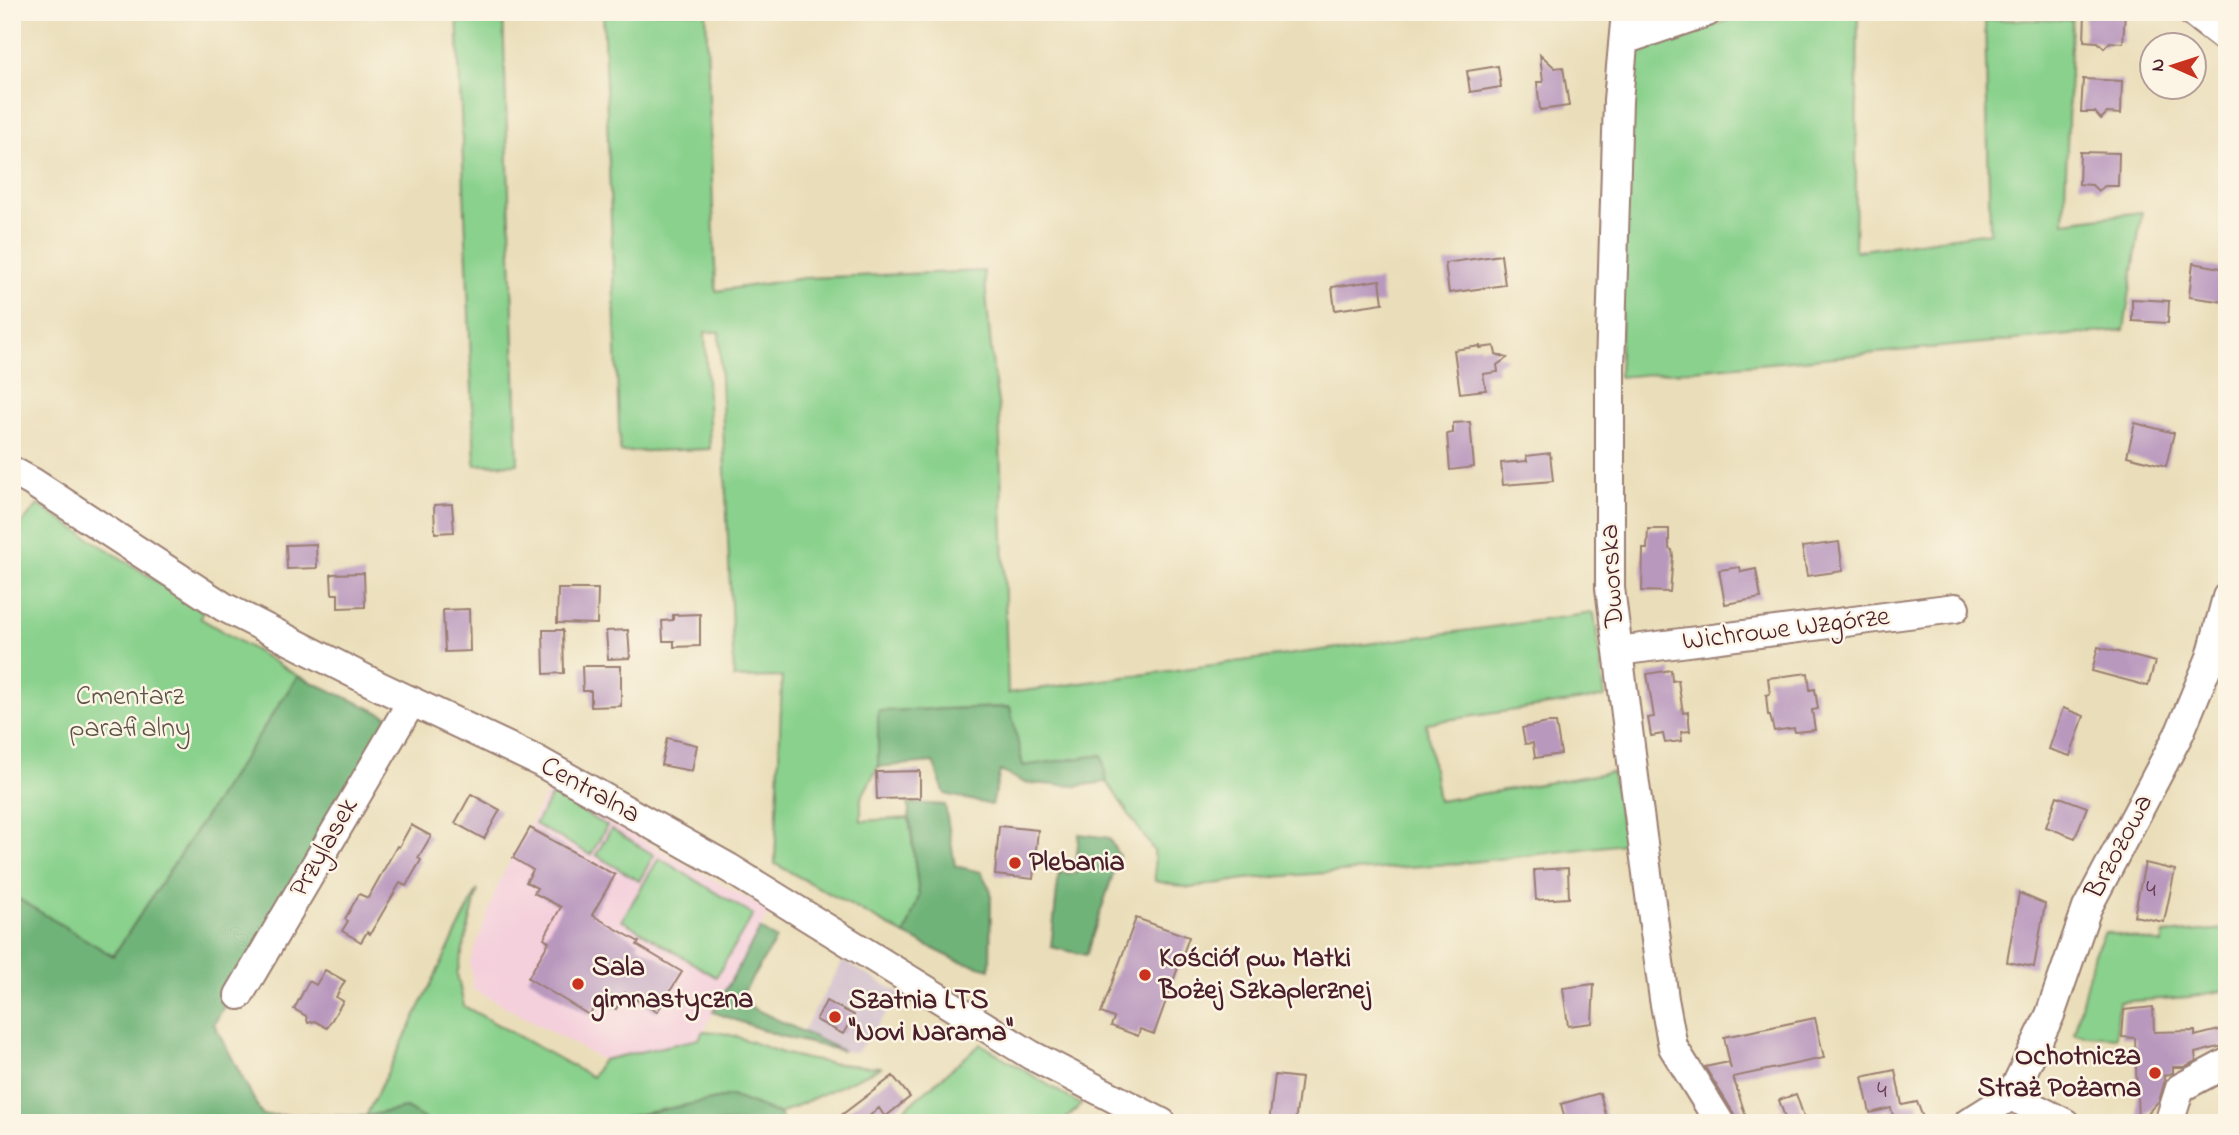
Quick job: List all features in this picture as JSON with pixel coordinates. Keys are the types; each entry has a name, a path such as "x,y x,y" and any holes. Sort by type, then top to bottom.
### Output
{"street":[{"name":"Dworska","path":"1626,12 1618,100 1610,368 1610,588 1662,986 1674,1048 1720,1123"},
{"path":"1624,40 1707,12"},
{"path":"2192,12 2227,39"},
{"name":"Centralna","path":"12,471 224,607 540,762 729,868 1031,1055 1162,1123"},
{"name":"Brzozowa","path":"2011,1096 2050,1015 2087,908 2180,733 2211,657 2227,597"},
{"name":"Wichrowe Wzgórze","path":"1618,651 1955,608"},
{"name":"Przylasek","path":"239,996 412,701"},
{"path":"2168,1123 2180,1088 2227,1063"},
{"path":"1968,1123 2011,1096 2065,1123"}],"shaded area":[{"path":"549,788 770,911 699,1039 603,1060 473,989 470,962 499,882"},
{"path":"843,961 901,994 857,1052 843,1051 803,1031"}],"green space":[{"path":"457,12 503,12 518,464 475,465"},
{"path":"603,12 706,12 716,291 804,278 984,271 999,409 1008,693 1594,613 1605,697 1426,723 1438,801 1612,772 1625,844 1463,863 1245,879 1190,888 1155,881 1154,851 1107,782 1102,755 1023,766 1009,707 878,711 878,767 861,798 861,821 909,818 919,896 905,935 775,864 782,677 734,678 719,332 705,332 710,449 620,452"},
{"path":"1752,12 1858,12 1855,251 1990,232 1985,20 2072,20 2064,222 2142,212 2124,330 1619,377 1630,55"},
{"name":"Cmentarz parafialny","path":"38,505 203,611 200,618 298,676 113,956 12,895 12,535"},
{"path":"298,676 390,717 214,1024 262,1115 366,1116 406,1108 431,1123 12,1123 12,895 113,956"},
{"path":"1010,707 1023,766 1102,755 1107,782 1078,786 1025,783 1000,771 992,805 945,794 933,762 878,767 878,711"},
{"path":"552,795 607,826 591,855 535,824"},
{"path":"908,803 945,805 955,866 981,872 991,891 990,969 956,960 905,935 919,896"},
{"path":"611,829 654,855 639,881 596,855"},
{"path":"1079,834 1109,838 1119,856 1086,955 1051,947 1059,872 1075,874"},
{"path":"659,858 753,915 716,977 622,920"},
{"path":"478,889 457,974 464,1006 592,1077 603,1060 699,1039 703,1031 735,1036 810,1060 882,1067 779,1114 731,1096 597,1123 431,1123 406,1108 366,1116"},
{"path":"760,929 776,939 738,1001 843,1051 780,1036 713,1012"},
{"path":"2227,929 2227,990 2189,997 2119,1002 2116,1037 2074,1034 2094,953 2105,932 2162,944 2164,934"},
{"path":"981,1044 1081,1105 1061,1123 888,1123"},
{"path":"731,1096 779,1114 784,1123 597,1123"}],"building":[{"path":"2085,12 2125,12 2123,43 2110,42 2104,48 2098,42 2084,41"},
{"path":"1540,54 1555,68 1563,67 1569,106 1540,110 1537,82 1543,82"},
{"path":"1498,66 1501,87 1470,92 1467,71"},
{"path":"2083,79 2122,81 2121,114 2107,113 2101,119 2095,112 2081,112"},
{"path":"2080,152 2119,153 2118,186 2105,186 2098,191 2092,185 2079,184"},
{"path":"1501,255 1505,285 1449,293 1445,263"},
{"path":"2193,263 2227,269 2225,302 2189,297"},
{"path":"1380,280 1383,303 1335,310 1332,287"},
{"path":"2132,299 2169,301 2168,323 2132,321"},
{"path":"1494,346 1496,354 1507,358 1497,365 1498,372 1483,374 1486,390 1460,393 1454,350"},
{"path":"1470,422 1474,467 1450,470 1447,434 1453,433 1453,423"},
{"path":"2135,423 2174,433 2166,466 2127,456"},
{"path":"1550,453 1553,481 1503,485 1501,463 1527,461 1526,456"},
{"path":"452,504 454,532 435,533 434,505"},
{"path":"1648,529 1669,529 1669,549 1672,550 1673,556 1670,592 1642,591 1643,549 1647,549"},
{"path":"1839,542 1843,571 1807,576 1802,547"},
{"path":"316,544 317,568 287,569 286,545"},
{"path":"1740,567 1741,572 1756,569 1761,598 1725,604 1719,570"},
{"path":"364,573 365,607 338,608 338,594 332,594 331,574"},
{"path":"558,589 598,589 597,624 557,623"},
{"path":"469,609 470,651 445,652 443,610"},
{"path":"700,614 700,646 674,647 674,641 663,641 662,621 673,620 673,615"},
{"path":"543,630 563,630 564,673 544,674"},
{"path":"628,630 630,658 608,659 606,631"},
{"path":"2098,647 2155,662 2148,686 2092,671"},
{"path":"582,666 621,666 621,706 591,707 591,691 583,691"},
{"path":"1671,670 1672,681 1678,680 1683,713 1688,712 1690,731 1681,732 1682,741 1665,743 1663,734 1651,736 1648,718 1654,717 1647,674"},
{"path":"1808,673 1810,690 1815,689 1818,709 1812,710 1815,730 1795,732 1794,728 1774,731 1768,715 1768,678"},
{"path":"2063,708 2084,716 2070,756 2049,749"},
{"path":"1556,723 1561,754 1535,758 1533,743 1525,744 1522,728"},
{"path":"667,738 697,745 692,771 661,765"},
{"path":"920,771 920,798 877,799 876,772"},
{"path":"471,794 500,810 484,839 455,823"},
{"path":"2057,796 2087,807 2075,838 2046,827"},
{"path":"411,825 431,836 418,858 421,860 406,886 400,883 370,934 367,932 361,942 342,931 348,921 345,919 359,894 368,898"},
{"name":"Plebania","path":"999,826 1038,830 1033,879 995,875"},
{"path":"530,828 615,875 592,915 639,942 637,945 682,972 657,1012 625,993 616,1009 599,999 589,1015 528,978 549,942 544,938 561,907 534,893 537,888 526,882 533,870 513,858"},
{"path":"2145,863 2175,870 2164,922 2134,916"},
{"path":"1568,868 1569,898 1536,900 1534,870"},
{"path":"2019,893 2045,904 2034,967 2007,962"},
{"name":"Kościół pw. Matki Bożej Szkaplerznej","path":"1136,918 1189,937 1154,1034 1140,1029 1138,1036 1111,1026 1114,1018 1101,1013"},
{"path":"325,970 345,981 336,997 343,1001 327,1028 315,1021 308,1023 306,1016 294,1009 309,981 316,985"},
{"path":"1594,984 1592,1023 1568,1026 1563,988"},
{"name":"Szatnia LTS \"Novi Narama\"","path":"826,1001 854,1015 843,1034 816,1020"},
{"name":"Ochotnicza Straż Pożarna","path":"2153,1007 2154,1032 2195,1031 2195,1036 2227,1028 2227,1045 2195,1053 2196,1061 2184,1067 2173,1067 2173,1073 2164,1075 2159,1101 2138,1123 2135,1038 2122,1037 2124,1010"},
{"path":"1815,1018 1824,1058 1733,1077 1748,1123 1737,1123 1705,1067 1729,1062 1731,1069 1724,1037"},
{"path":"1895,1070 1902,1105 1917,1102 1925,1123 1895,1123 1891,1108 1870,1113 1862,1077"},
{"path":"1275,1075 1301,1078 1295,1123 1269,1123"},
{"path":"893,1076 910,1097 885,1117 879,1108 861,1123 831,1123"},
{"path":"1600,1093 1607,1119 1592,1123 1566,1123 1561,1104"},
{"path":"1796,1094 1806,1123 1787,1123 1779,1100"}],"place":[{"name":"Plebania","path":"1015,863"},
{"name":"Kościół pw. Matki Bożej Szkaplerznej","path":"1145,975"},
{"name":"Sala gimnastyczna","path":"578,984"},
{"name":"Szatnia LTS \"Novi Narama\"","path":"835,1017"},
{"name":"Ochotnicza Straż Pożarna","path":"2155,1073"}]}
